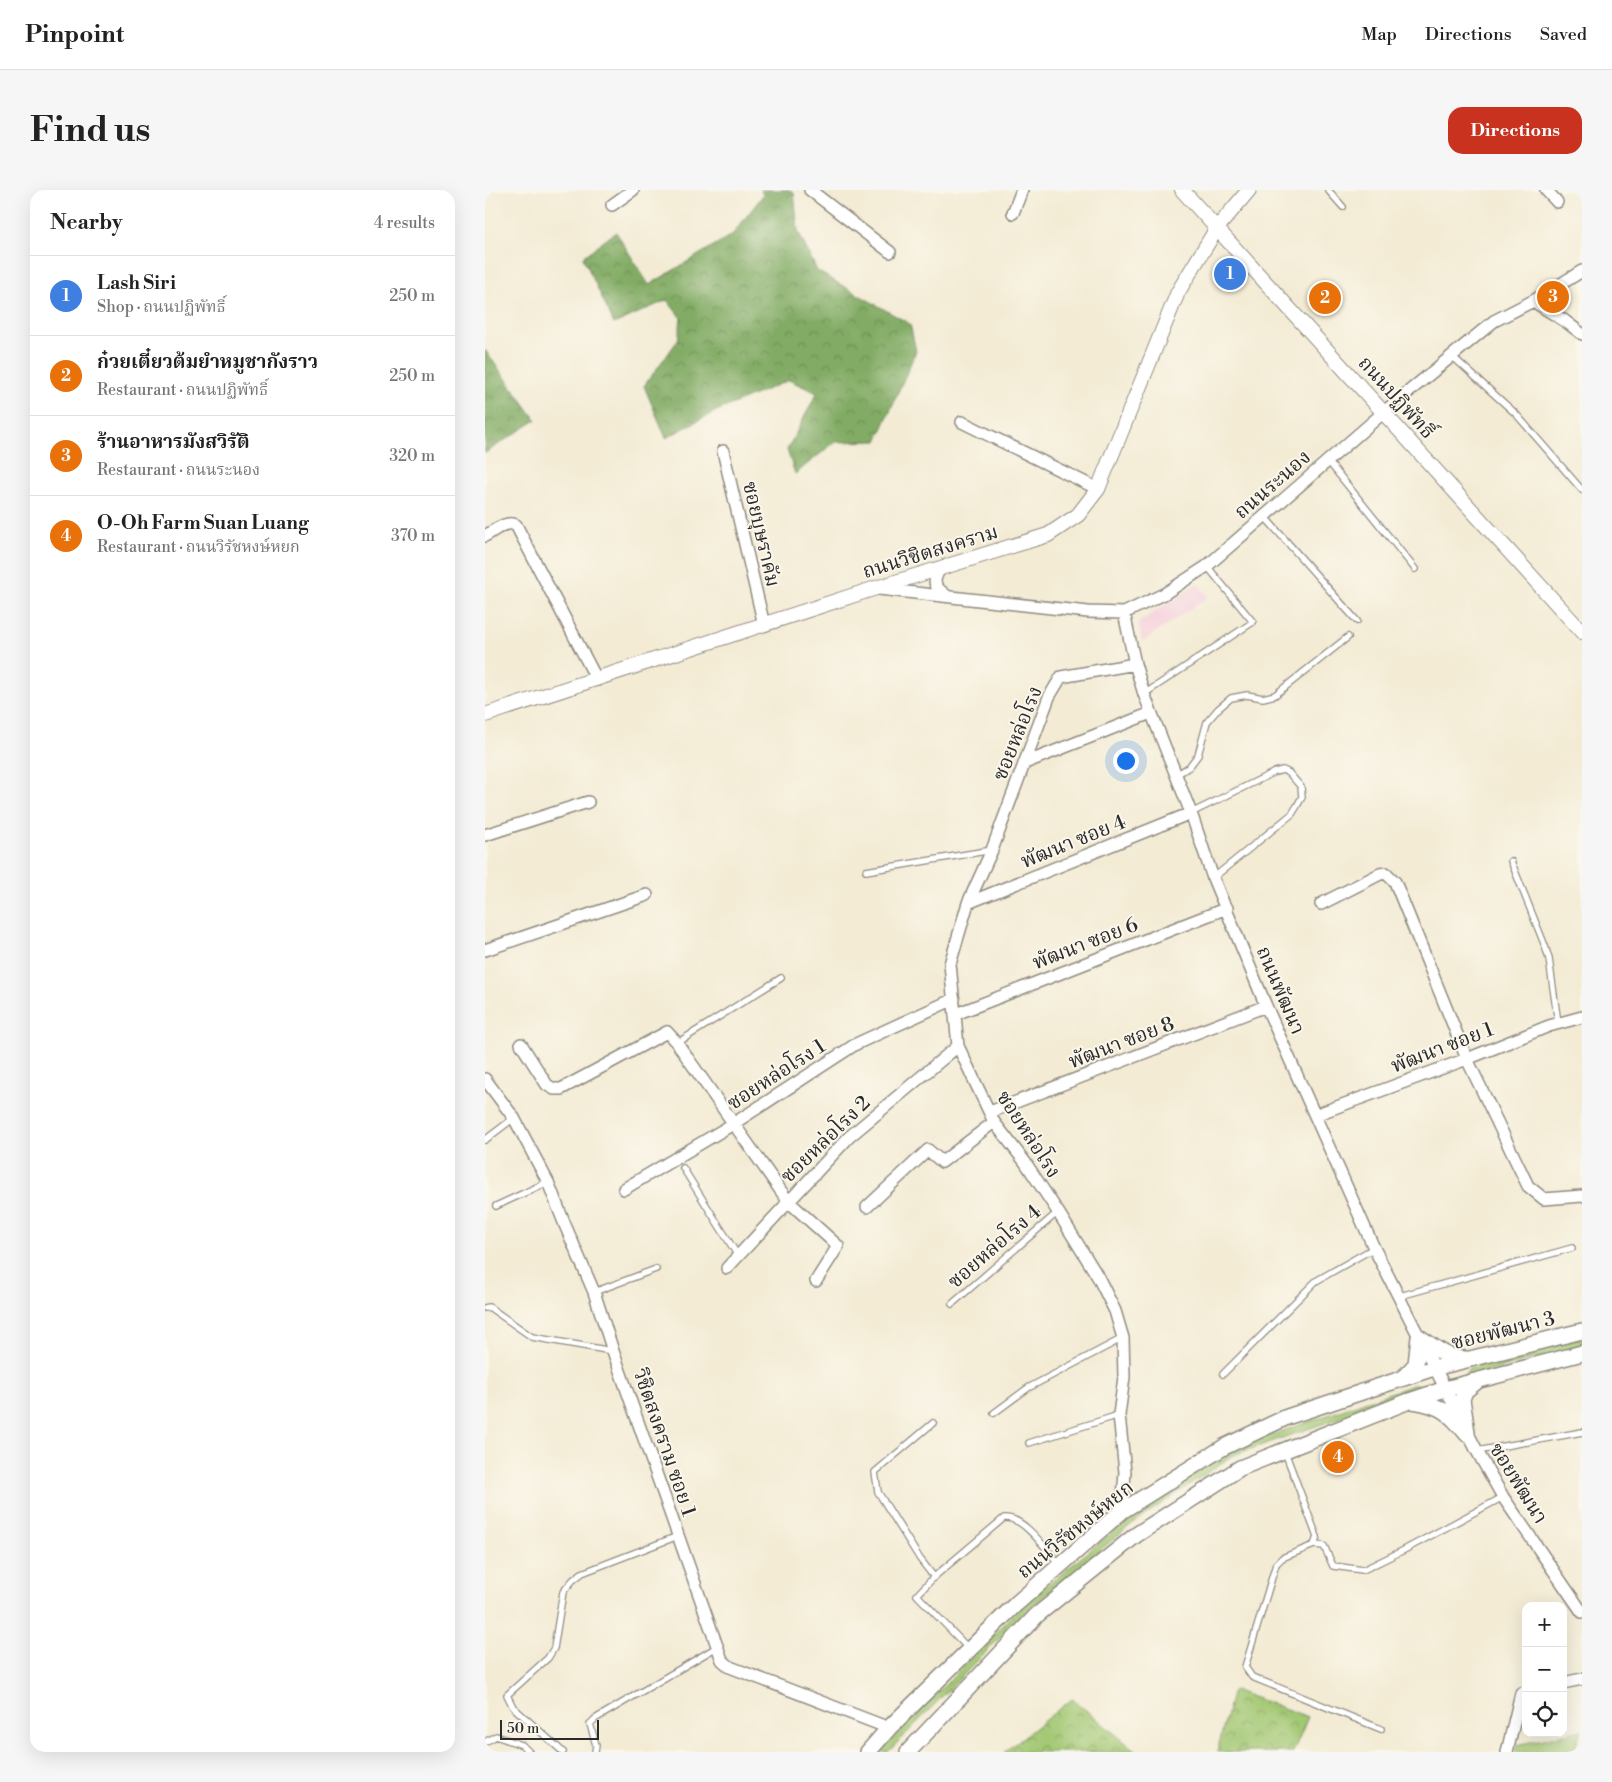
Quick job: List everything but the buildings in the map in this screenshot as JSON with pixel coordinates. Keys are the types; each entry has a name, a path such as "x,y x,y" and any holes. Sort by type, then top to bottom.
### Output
{"main road":[{"name":"ซอยพัฒนา 3","path":"1434,1368 1582,1331"},
{"path":"1402,1379 1416,1364 1419,1338 1456,1359 1471,1360"},
{"name":"ซอยพัฒนา 3","path":"1445,1390 1582,1353"},
{"name":"ถนนวิรัชหงษ์หยก","path":"868,1752 889,1728 1016,1604 1122,1512 1224,1447 1287,1417 1434,1368"},
{"path":"1467,1434 1462,1399 1465,1391 1478,1380"},
{"path":"908,1752 1037,1615 1136,1535 1240,1468 1409,1401 1445,1390"},
{"path":"1409,1401 1428,1403 1442,1408 1452,1416 1467,1434"}],"street":[{"path":"612,205 633,190"},
{"path":"811,190 890,252"},
{"path":"1013,213 1023,190"},
{"name":"ถนนปฏิพัทธิ์","path":"1182,190 1582,632"},
{"name":"ถนนวิชิตสงคราม","path":"485,715 876,588 1048,535 1077,515 1098,489 1178,292 1217,228 1249,190"},
{"path":"1546,190 1557,202"},
{"name":"ถนนระนอง","path":"876,588 1088,612 1124,613 1164,594 1207,566 1384,412 1494,321 1533,301 1582,271"},
{"path":"1533,301 1582,334"},
{"path":"962,422 1098,489"},
{"name":"ซอยบุษราคัม","path":"723,451 763,626"},
{"path":"485,536 506,524 516,525 597,680"},
{"path":"939,569 934,581 936,587 947,596"},
{"name":"ถนนพัฒนา","path":"1124,613 1135,664 1144,694 1191,813 1213,878 1266,1006 1374,1248 1434,1368"},
{"name":"ซอยหล่อโรง","path":"1122,1512 1125,1472 1119,1415 1124,1377 1123,1338 1115,1311 1098,1277 1058,1212 992,1117 959,1046 950,964 968,903 992,850 1049,697 1061,677 1135,664"},
{"path":"1025,763 1151,713"},
{"path":"485,835 588,802"},
{"name":"พัฒนา ซอย 4","path":"968,903 1191,813"},
{"path":"1321,904 1380,874 1386,873 1390,875 1395,882 1467,1059 1529,1186 1544,1199 1582,1196"},
{"path":"485,950 647,895"},
{"name":"พัฒนา ซอย 6","path":"956,1014 1227,908"},
{"name":"ซอยหล่อโรง 1","path":"624,1190 733,1124 856,1044 954,999"},
{"name":"พัฒนา ซอย 8","path":"867,1207 928,1150 942,1162 992,1117 1266,1006"},
{"name":"พัฒนา ซอย 1","path":"1315,1115 1558,1023 1582,1017"},
{"path":"521,1044 547,1085 555,1089 561,1089 667,1032 788,1201 838,1246 816,1281"},
{"name":"ซอยหล่อโรง 2","path":"727,1268 849,1137 959,1046"},
{"name":"วิชิตสงคราม ซอย 1","path":"485,1079 514,1118 548,1182 595,1292 613,1351 722,1660 730,1667 889,1728"},
{"name":"ซอยพัฒนา","path":"1434,1368 1467,1434 1503,1496 1579,1601 1582,1612"},
{"path":"1567,1682 1582,1678"},
{"path":"1507,1752 1522,1693"}],"lane":[{"path":"1328,190 1343,208"},
{"path":"1452,356 1516,414 1582,490"},
{"path":"1328,461 1415,569"},
{"path":"1264,516 1357,621"},
{"path":"1144,694 1253,622 1207,566"},
{"path":"1176,775 1189,767 1198,755 1207,722 1231,698 1247,694 1263,698 1275,695 1348,637"},
{"path":"1191,813 1275,772 1283,770 1289,773 1301,787 1302,797 1292,814 1213,878"},
{"path":"866,871 992,850"},
{"path":"1511,861 1549,959 1558,1023"},
{"path":"677,1044 781,978"},
{"path":"485,1140 514,1118"},
{"path":"683,1168 737,1256"},
{"path":"496,1206 548,1182"},
{"name":"ซอยหล่อโรง 4","path":"952,1304 1058,1212"},
{"path":"1223,1374 1316,1281 1374,1248"},
{"path":"1399,1296 1572,1248"},
{"path":"595,1292 656,1269"},
{"path":"485,1308 489,1307 531,1337 613,1351"},
{"path":"994,1413 1028,1388 1123,1338"},
{"path":"1029,1443 1119,1415"},
{"path":"933,1422 875,1472 875,1479 879,1492 920,1559 934,1577"},
{"path":"1477,1451 1582,1432"},
{"path":"1284,1450 1317,1537 1314,1545"},
{"path":"1381,1729 1252,1677 1245,1667 1276,1564 1282,1558 1314,1545 1324,1546 1333,1566 1363,1570 1503,1496"},
{"path":"970,1650 917,1594 934,1577 1004,1518 1011,1518 1021,1522 1060,1566"},
{"path":"563,1752 513,1707 507,1696 548,1658 554,1648 563,1592 573,1580 582,1573 678,1536"},
{"path":"595,1752 596,1745 590,1724 595,1719 717,1647"},
{"path":"485,1742 496,1736 522,1745 529,1752"}],"shaded area":[{"path":"1198,583 1208,597 1142,642 1138,623"}],"green space":[{"path":"761,190 789,190 794,192 798,231 817,271 910,324 916,351 877,441 835,442 795,474 787,450 817,393 789,380 712,413 666,438 644,386 678,340 681,318 667,300 614,324 583,257 616,232 649,285 733,234 763,195"},
{"path":"485,350 536,420 485,453"},
{"path":"1582,1337 1582,1346 1471,1376 1465,1374 1469,1368"},
{"path":"1413,1385 1419,1385 1420,1388 1417,1391 1233,1455 1133,1523 1027,1610 888,1752 880,1752 1023,1605 1130,1518 1232,1449"},
{"path":"1233,1690 1308,1717 1293,1752 1217,1752"},
{"path":"1072,1699 1137,1752 1004,1752"},
{"path":"1582,1730 1573,1752 1515,1752 1517,1745 1552,1737 1567,1737 1567,1733"}],"place":[{"name":"Lash Siri","path":"1230,274"},
{"name":"ร้านอาหารมังสวิรัติ","path":"1553,297"},
{"name":"ก๋วยเตี๋ยวต้มยำหมูชากังราว","path":"1325,298"},
{"name":"O-Oh Farm Suan Luang","path":"1338,1457"}]}
